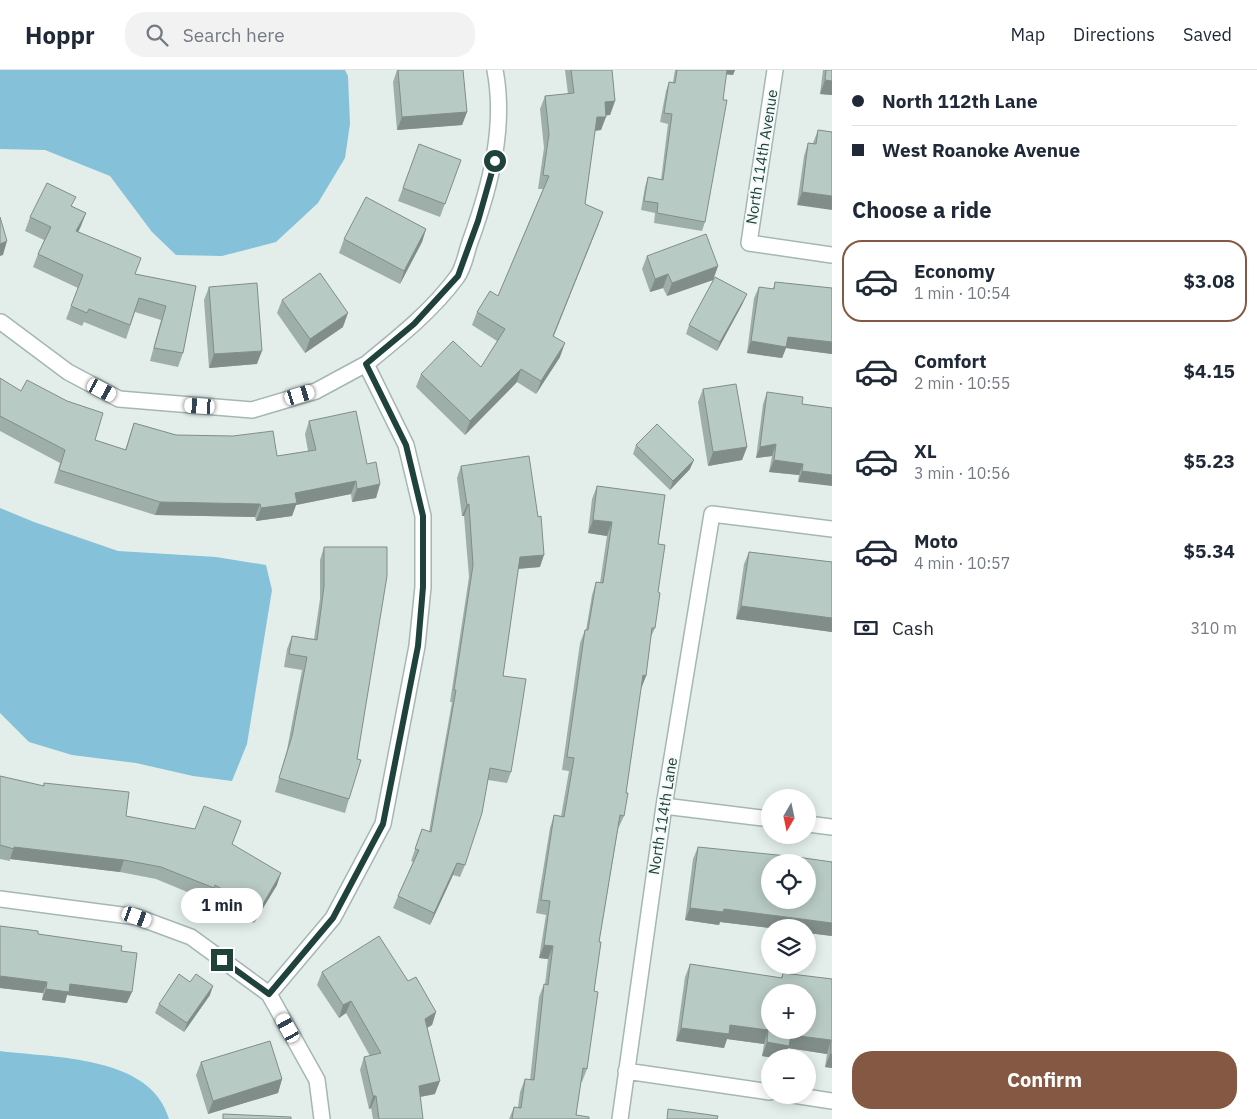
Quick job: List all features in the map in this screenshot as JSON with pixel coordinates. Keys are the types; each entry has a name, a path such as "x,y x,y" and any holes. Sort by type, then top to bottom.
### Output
{"street":[{"path":"1,322 68,372 119,399 252,410 316,390 366,364 414,324 458,276 478,221 495,161 499,92 495,70"},
{"name":"North 114th Avenue","path":"775,70 749,244 832,255"},
{"path":"269,994 333,918 383,824 418,646 423,587 423,516 406,445 366,364"},
{"name":"North 114th Lane","path":"620,1119 664,806 712,514 832,529"},
{"path":"664,806 761,818"},
{"path":"816,825 832,827"},
{"path":"0,899 137,917 191,937 269,994 317,1080 322,1119"},
{"path":"626,1071 761,1091"},
{"path":"816,1099 832,1101"}],"water":[{"path":"0,70 345,70 348,76 350,124 345,158 318,203 276,242 222,256 176,255 152,232 110,176 45,150 0,149"},
{"path":"0,508 34,522 118,551 216,557 266,565 272,590 247,744 232,781 193,776 136,763 72,755 29,742 0,713"},
{"path":"0,1051 72,1059 122,1071 142,1082 159,1098 169,1119 0,1119"}],"building":[{"path":"398,70 463,70 467,112 402,117"},
{"path":"571,70 612,70 615,101 605,102 606,117 597,117 585,204 603,212 553,336 565,343 541,381 521,369 470,421 421,374 453,341 481,367 505,329 477,312 490,291 498,296 549,176 543,175 549,134 545,96 574,93"},
{"path":"677,70 727,70 723,100 727,100 705,222 657,213 658,203 644,201 648,177 663,180 672,114 664,113 669,82 675,83"},
{"path":"826,70 832,70 832,81 825,80"},
{"path":"818,130 832,132 832,196 802,192 808,143 816,144"},
{"path":"419,144 461,160 445,204 403,188"},
{"path":"47,183 76,197 71,206 86,213 76,231 141,258 135,274 196,286 183,353 154,348 166,306 139,298 130,325 89,309 87,313 71,306 83,275 38,254 51,227 30,217"},
{"path":"366,197 426,229 404,271 344,239"},
{"path":"0,217 7,241 0,244"},
{"path":"706,234 718,266 672,283 668,274 655,279 647,256"},
{"path":"320,273 348,313 310,339 282,300"},
{"path":"715,277 747,294 720,342 689,325"},
{"path":"775,282 832,288 832,342 788,337 786,347 751,341 759,287 774,289"},
{"path":"257,283 262,351 214,354 209,287"},
{"path":"0,378 21,391 27,380 67,401 103,413 95,440 126,450 134,423 176,435 233,436 273,431 277,456 316,450 309,421 356,411 367,464 376,462 380,484 357,489 356,481 295,493 297,503 261,508 260,504 160,502 59,470 65,450 0,416"},
{"path":"736,384 747,447 713,452 703,389"},
{"path":"767,392 803,397 802,404 832,408 832,475 802,471 803,464 774,460 776,444 760,447"},
{"path":"657,424 694,460 673,481 636,445"},
{"path":"529,456 538,517 541,516 544,555 520,557 503,676 526,679 511,772 490,768 482,813 465,865 457,863 434,913 398,896 419,850 415,849 422,829 431,832 456,690 454,690 473,565 469,504 467,505 461,466"},
{"path":"597,486 665,495 658,544 665,545 658,592 660,593 655,628 652,628 646,676 643,675 624,816 620,815 599,942 601,942 594,991 598,992 587,1069 583,1068 576,1115 589,1117 589,1119 512,1119 514,1107 521,1108 525,1079 534,1080 544,984 548,985 553,946 544,945 550,901 541,900 554,815 564,817 574,758 567,757 585,630 588,630 596,582 603,583 612,522 593,520"},
{"path":"324,547 387,547 387,576 357,759 361,760 349,799 279,778 292,736 307,657 289,654 292,636 317,640 324,586"},
{"path":"749,552 832,562 832,618 741,606"},
{"path":"0,776 44,786 44,783 129,792 126,816 195,829 204,806 241,821 232,844 281,873 259,911 215,885 214,888 161,867 124,860 14,847 14,849 0,845"},
{"path":"698,847 767,854 761,854 761,909 816,909 816,860 832,862 832,923 816,921 816,919 801,919 724,909 723,912 690,908"},
{"path":"0,926 38,931 38,934 122,946 121,951 137,953 132,992 70,984 69,992 46,989 47,982 0,976"},
{"path":"379,936 408,981 416,977 436,1012 425,1019 440,1081 419,1086 423,1119 379,1119 376,1096 373,1096 364,1057 381,1053 351,1001 343,1005 322,972"},
{"path":"690,964 782,978 783,974 791,974 832,979 832,1054 830,1054 831,1040 816,1038 816,984 761,984 761,1029 730,1025 729,1034 681,1028"},
{"path":"179,974 190,982 196,974 213,986 187,1023 159,1004"},
{"path":"767,1039 790,1039 789,1046 767,1042"},
{"path":"270,1041 282,1079 213,1101 201,1062"},
{"path":"668,1109 718,1116 717,1119 667,1119"},
{"path":"223,1114 291,1117 291,1119 223,1119"}],"route":[{"path":"222,960 269,994 333,918 383,824 418,646 423,587 423,516 406,445 366,364 414,324 458,276 478,221 495,161"}]}
